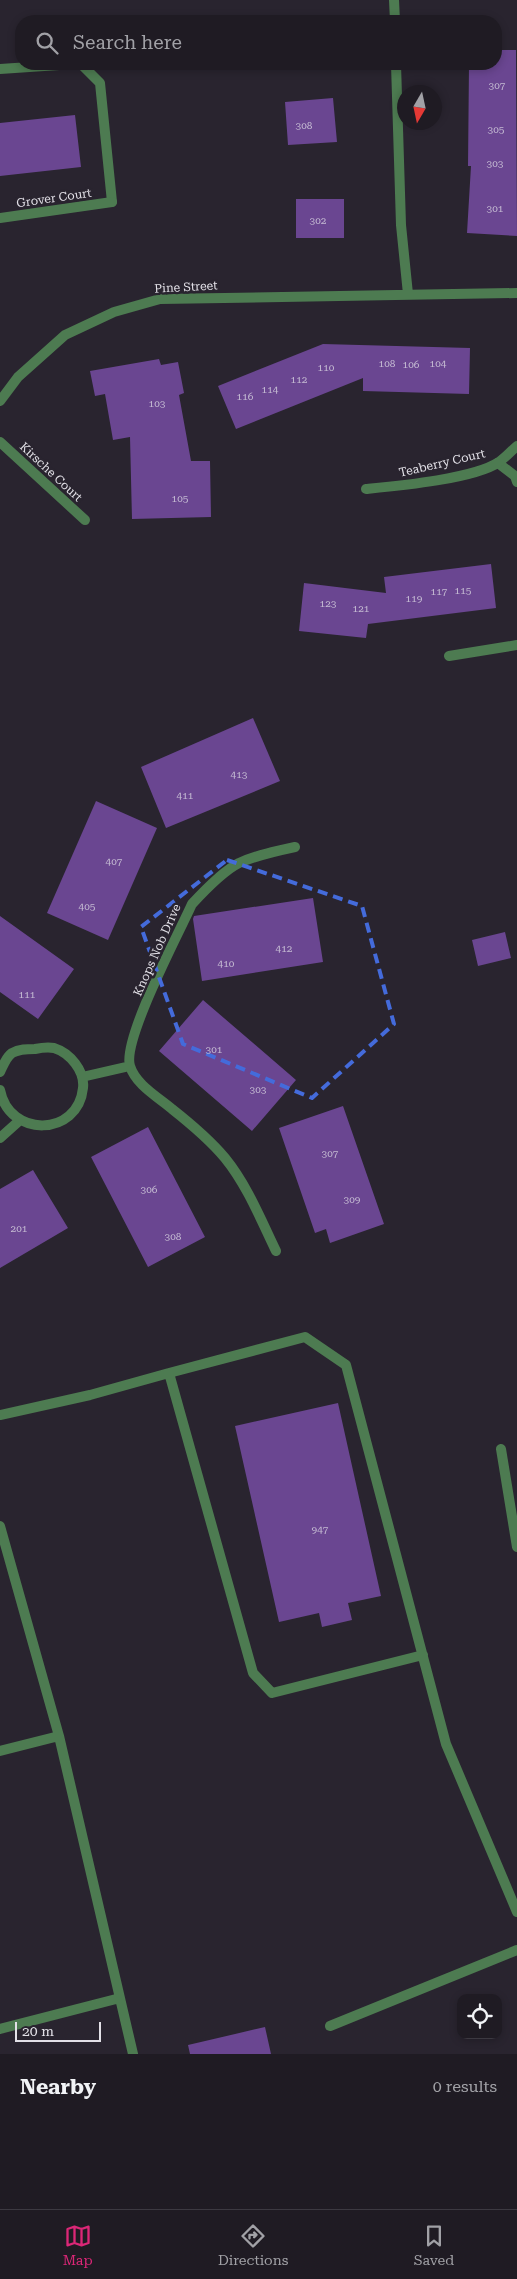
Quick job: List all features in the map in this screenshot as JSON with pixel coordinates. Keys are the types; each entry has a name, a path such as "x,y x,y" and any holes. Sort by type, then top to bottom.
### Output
{"street":[{"path":"394,0 395,15"},
{"path":"0,69 15,68"},
{"name":"Grover Court","path":"0,218 112,202 100,83 87,70"},
{"path":"396,70 401,225 408,294"},
{"name":"Pine Street","path":"1,397 18,377 65,335 114,312 160,299 517,293"},
{"name":"Kirsche Court","path":"0,442 85,520"},
{"name":"Teaberry Court","path":"366,489 414,485 473,472 498,463 517,446"},
{"path":"498,463 515,476 517,482"},
{"path":"449,656 517,645"},
{"name":"Knops Nob Drive","path":"130,1066 131,1046 139,1020 192,904 203,892 238,864 265,854 295,847"},
{"path":"0,1072 2,1059 12,1053 23,1049 53,1048 66,1054 76,1063 82,1076 83,1088 79,1103 71,1115 61,1122 48,1126 33,1125 19,1120 9,1113 2,1102 0,1090"},
{"path":"82,1076 130,1066 142,1084 181,1116 226,1160 245,1189 276,1251"},
{"path":"0,1138 19,1120"},
{"path":"0,1415 90,1395 305,1337 346,1365 446,1744 517,1912"},
{"path":"169,1373 253,1673 272,1693 423,1655"},
{"path":"501,1449 517,1547"},
{"path":"0,1526 59,1736 134,2054"},
{"path":"0,1751 59,1736"},
{"path":"330,2026 517,1950"},
{"path":"0,2030 120,1998"}],"highlighted area":[{"path":"227,860 362,906 394,1024 312,1098 183,1044 141,927"}],"building":[{"path":"502,50 516,50 517,236 467,233 471,166 468,166 469,70 502,70"},
{"path":"333,98 337,142 288,145 285,102"},
{"path":"75,115 81,167 0,176 0,123"},
{"path":"296,199 344,199 344,238 296,238"},
{"path":"323,344 470,348 469,394 363,391 363,378 236,429 218,386"},
{"path":"159,359 161,365 178,362 184,393 179,395 191,461 210,461 211,517 132,519 130,437 113,440 105,394 95,396 90,371"},
{"path":"491,564 496,608 368,624 366,638 299,631 304,583 386,593 384,577"},
{"path":"253,718 280,781 166,828 141,767"},
{"path":"96,801 157,828 108,940 47,913"},
{"path":"313,898 323,962 202,981 194,916"},
{"path":"0,916 74,969 38,1019 0,992"},
{"path":"505,932 511,958 478,966 472,940"},
{"path":"203,1000 296,1080 252,1131 159,1051"},
{"path":"343,1106 384,1224 330,1243 326,1229 315,1233 279,1128"},
{"path":"148,1127 205,1237 148,1267 91,1157"},
{"path":"33,1170 68,1228 0,1268 0,1189"},
{"path":"338,1403 381,1596 348,1603 352,1620 322,1627 319,1613 279,1622 235,1426"},
{"path":"265,2027 271,2054 190,2054 188,2045"}]}
